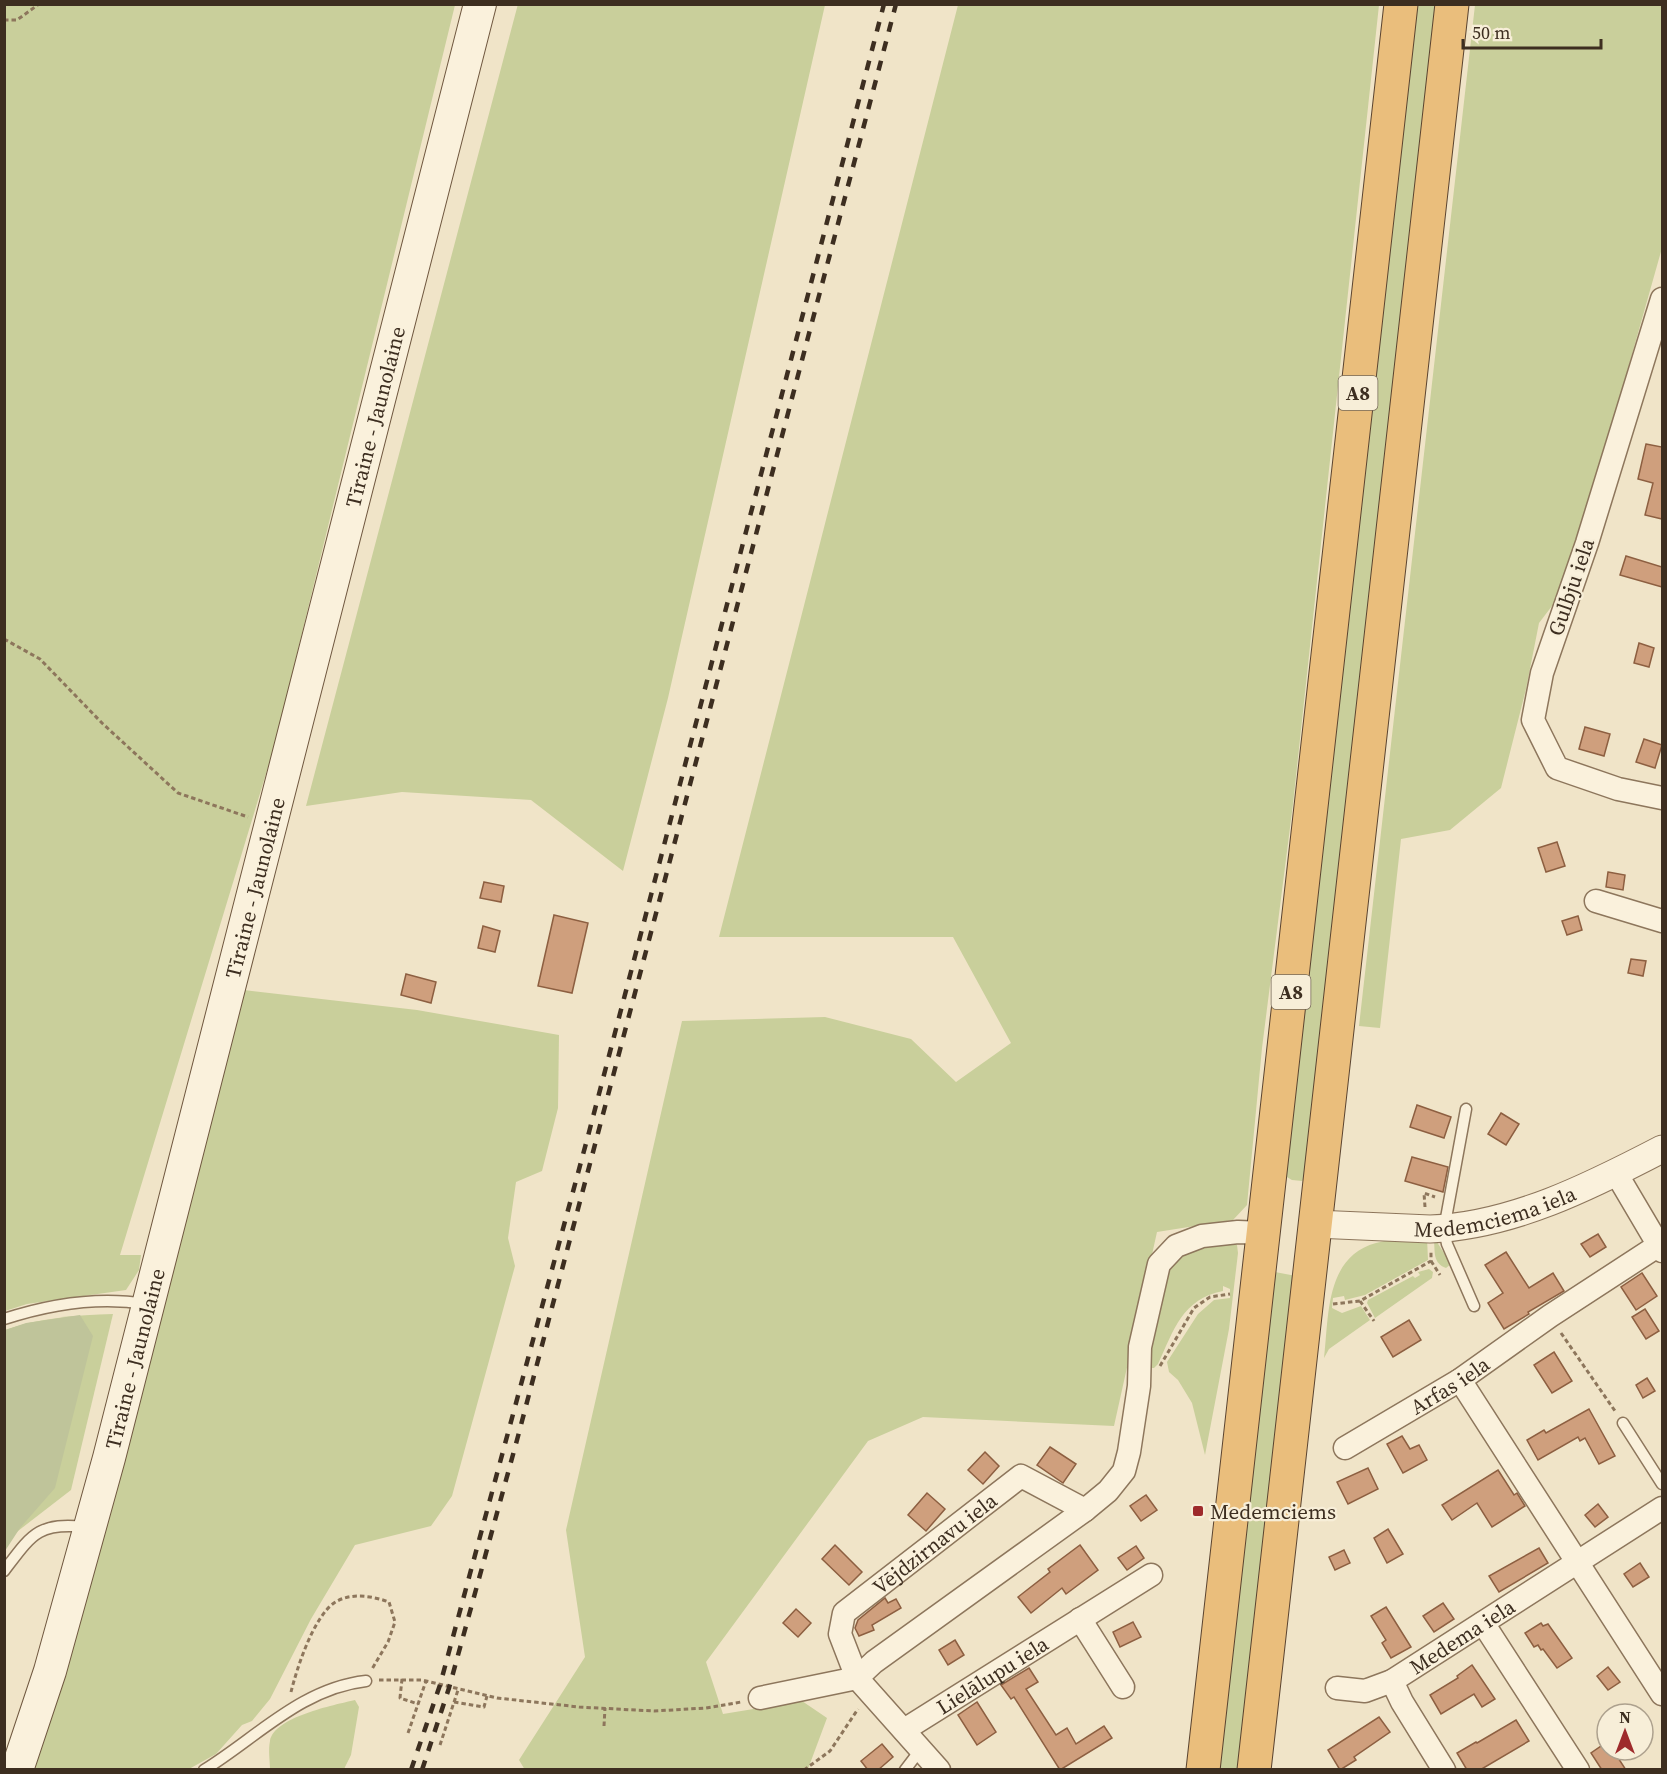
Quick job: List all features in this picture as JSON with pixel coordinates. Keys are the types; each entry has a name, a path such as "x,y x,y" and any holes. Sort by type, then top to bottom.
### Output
{"highway":[{"name":"A8","path":"1203,1770 1401,4"},
{"name":"A8","path":"1254,1770 1452,4"}],"main road":[{"name":"Tīraine - Jaunolaine","path":"17,1770 47,1681 149,1305 480,4"}],"street":[{"name":"Gulbju iela","path":"1662,299 1587,543 1542,673 1533,720 1557,768 1618,789 1662,798"},
{"path":"1596,901 1662,921"},
{"name":"Medemciema iela","path":"1315,1224 1435,1231 1488,1220 1532,1208 1616,1173 1662,1149"},
{"path":"1616,1173 1660,1248"},
{"path":"760,1698 857,1678 874,1662 1108,1491 1124,1471 1129,1452 1139,1386 1140,1347 1159,1264 1176,1246 1202,1236 1238,1232 1263,1233"},
{"name":"Arfas iela","path":"1346,1448 1460,1380 1550,1316 1660,1248"},
{"path":"1460,1380 1662,1694"},
{"name":"Vējdzirnavu iela","path":"857,1678 840,1634 844,1613 1021,1476 1085,1510"},
{"name":"Medema iela","path":"1337,1688 1365,1690 1392,1681 1662,1508"},
{"name":"Lielālupu iela","path":"904,1730 1151,1575"},
{"path":"1080,1619 1123,1687"},
{"path":"1483,1623 1578,1770"},
{"path":"857,1678 922,1748 939,1770"},
{"path":"1392,1681 1402,1702 1444,1770"}],"lane":[{"path":"1466,1109 1448,1201 1435,1231 1447,1244 1474,1306"},
{"path":"4,1319 27,1312 90,1300 113,1300 149,1305"},
{"path":"1623,1423 1662,1484"},
{"path":"4,1571 28,1540 44,1529 65,1525 90,1527"},
{"path":"204,1770 285,1714 319,1694 348,1683 366,1681"},
{"path":"905,1770 922,1748"}],"path":[{"path":"4,20 17,20 39,4"},
{"path":"4,639 40,658 102,723 178,793 271,825"},
{"path":"1440,1275 1431,1261 1435,1231 1424,1206 1424,1193 1448,1201"},
{"path":"1333,1304 1360,1301 1431,1261"},
{"path":"1139,1386 1163,1363 1194,1308 1210,1297 1230,1293"},
{"path":"1360,1301 1374,1321"},
{"path":"1550,1316 1623,1423"},
{"path":"285,1714 297,1669 314,1628 333,1604 347,1598 371,1596 389,1602 395,1622 388,1642 366,1681"},
{"path":"804,1770 830,1751 857,1712 861,1695 857,1678"},
{"path":"366,1681 402,1679 426,1681 458,1690 537,1704 665,1711 706,1708 760,1698"},
{"path":"402,1679 400,1698 418,1704"},
{"path":"408,1733 426,1681"},
{"path":"440,1745 458,1690"},
{"path":"454,1702 484,1707 488,1696"},
{"path":"604,1726 605,1708"}],"green space":[{"path":"518,4 825,5 668,698 623,871 531,800 402,792 306,806"},
{"path":"5,5 455,5 275,744 120,1255 141,1255 139,1270 126,1290 27,1304 5,1311"},
{"path":"958,5 1379,5 1293,804 1262,1048 1247,1205 1233,1220 1157,1232 1114,1426 923,1417 868,1441 706,1662 723,1714 802,1701 827,1718 808,1769 525,1770 519,1760 585,1657 566,1530 682,1021 825,1017 911,1039 956,1082 1011,1043 953,937 719,937"},
{"path":"1416,5 1437,5 1307,1176 1302,1181 1292,1180 1285,1176"},
{"path":"1475,5 1662,5 1662,248 1590,503 1571,581 1539,623 1526,689 1501,788 1450,830 1401,839 1380,1028 1359,1026"},
{"path":"244,990 417,1010 559,1035 558,1108 542,1171 516,1182 508,1238 515,1266 452,1496 431,1526 355,1545 311,1619 270,1699 252,1721 242,1725 216,1754 189,1769 31,1770"},
{"path":"1427,1238 1428,1260 1365,1295 1345,1300 1344,1296 1333,1298 1332,1308 1342,1313 1361,1306 1370,1320 1329,1349 1324,1358 1333,1290 1338,1274 1347,1261 1359,1250 1382,1241"},
{"path":"1435,1239 1451,1264 1446,1268 1437,1260 1434,1249"},
{"path":"1228,1242 1237,1245 1238,1253 1229,1329 1205,1455 1192,1403 1178,1380 1169,1372 1167,1362 1198,1314 1214,1300 1230,1298 1230,1289 1223,1286 1223,1291 1209,1295 1189,1309 1175,1328 1158,1364 1154,1368 1147,1368 1168,1268 1189,1249"},
{"path":"1429,1269 1433,1272 1432,1278 1375,1318 1367,1303 1368,1300 1413,1276 1415,1278 1420,1275 1418,1272"},
{"path":"1275,1272 1296,1276 1239,1769 1218,1770"},
{"path":"113,1314 71,1490 5,1541 5,1330 58,1318"},
{"path":"80,1315 93,1336 55,1488 20,1528 5,1551 5,1330 26,1323"},
{"path":"355,1700 359,1707 351,1755 344,1769 270,1769 270,1741 282,1725 306,1713"}],"building":[{"path":"1646,444 1662,447 1662,519 1645,515 1653,483 1638,479"},
{"path":"1626,556 1662,567 1662,587 1620,575"},
{"path":"1639,643 1654,648 1649,667 1634,663"},
{"path":"1585,727 1610,734 1604,756 1579,749"},
{"path":"1644,739 1662,745 1655,768 1636,762"},
{"path":"1557,842 1565,866 1546,872 1538,848"},
{"path":"1608,872 1625,875 1623,890 1606,887"},
{"path":"484,882 504,886 501,902 480,898"},
{"path":"554,915 588,923 572,993 538,986"},
{"path":"1578,916 1582,930 1567,935 1562,921"},
{"path":"483,926 500,931 495,952 478,948"},
{"path":"1631,959 1646,961 1643,976 1628,973"},
{"path":"406,974 436,982 431,1003 401,995"},
{"path":"1417,1105 1451,1117 1444,1138 1410,1127"},
{"path":"1501,1113 1519,1124 1506,1145 1488,1134"},
{"path":"1412,1157 1448,1167 1443,1192 1405,1181"},
{"path":"1598,1234 1606,1247 1590,1257 1581,1244"},
{"path":"1506,1252 1529,1288 1553,1273 1564,1291 1504,1329 1488,1303 1503,1293 1485,1265"},
{"path":"1642,1273 1657,1296 1636,1310 1621,1287"},
{"path":"1645,1309 1659,1331 1646,1339 1632,1317"},
{"path":"1409,1320 1421,1340 1393,1357 1381,1337"},
{"path":"1554,1352 1572,1381 1552,1393 1534,1365"},
{"path":"1647,1378 1655,1391 1643,1398 1636,1385"},
{"path":"1589,1409 1615,1456 1599,1464 1585,1438 1580,1441 1578,1437 1538,1460 1527,1440 1544,1430 1546,1433"},
{"path":"1402,1436 1410,1449 1419,1445 1427,1460 1403,1473 1387,1444"},
{"path":"1050,1447 1076,1464 1063,1483 1037,1465"},
{"path":"985,1452 999,1466 983,1484 968,1470"},
{"path":"1368,1468 1378,1489 1348,1504 1337,1482"},
{"path":"1498,1470 1514,1495 1517,1493 1525,1506 1492,1527 1477,1503 1452,1520 1442,1505"},
{"path":"927,1493 945,1509 926,1531 908,1515"},
{"path":"1146,1495 1157,1510 1141,1521 1130,1506"},
{"path":"1598,1504 1608,1517 1595,1527 1585,1515"},
{"path":"1388,1529 1403,1554 1387,1563 1374,1538"},
{"path":"835,1545 862,1572 849,1585 822,1559"},
{"path":"1080,1545 1098,1570 1066,1594 1062,1588 1031,1613 1018,1597 1050,1572 1048,1569"},
{"path":"1136,1546 1144,1558 1127,1570 1118,1558"},
{"path":"1539,1548 1548,1563 1499,1592 1489,1576"},
{"path":"1344,1550 1350,1563 1335,1570 1329,1557"},
{"path":"1640,1563 1649,1577 1633,1587 1624,1574"},
{"path":"885,1598 888,1603 896,1599 901,1608 872,1625 874,1630 859,1636 855,1628 858,1620"},
{"path":"1443,1603 1454,1619 1434,1632 1423,1616"},
{"path":"1386,1607 1411,1647 1391,1658 1382,1643 1386,1640 1371,1616"},
{"path":"796,1609 811,1623 798,1637 783,1623"},
{"path":"1133,1622 1141,1637 1120,1647 1113,1632"},
{"path":"1541,1623 1543,1626 1548,1624 1572,1658 1557,1668 1543,1649 1541,1650 1538,1645 1534,1647 1525,1633"},
{"path":"955,1640 964,1655 948,1665 939,1650"},
{"path":"1472,1665 1495,1699 1482,1707 1474,1694 1441,1714 1430,1695 1458,1678 1457,1676"},
{"path":"1608,1667 1620,1682 1608,1690 1597,1676"},
{"path":"1029,1668 1038,1682 1026,1689 1056,1735 1067,1728 1076,1744 1104,1726 1112,1738 1060,1770 1014,1697 1011,1699 1001,1685"},
{"path":"977,1702 996,1732 977,1745 958,1715"},
{"path":"1379,1717 1390,1732 1354,1757 1356,1760 1340,1770 1328,1750"},
{"path":"1516,1720 1529,1741 1480,1770 1467,1770 1457,1753"},
{"path":"882,1744 893,1757 878,1770 868,1770 861,1761"},
{"path":"1597,1762 1621,1762 1626,1770 1602,1770"}],"railway":[{"path":"411,1770 440,1685 588,1136 884,4"},
{"path":"422,1770 449,1688 517,1440 896,4"}],"place":[{"name":"Medemciems","path":"1198,1511"}]}
